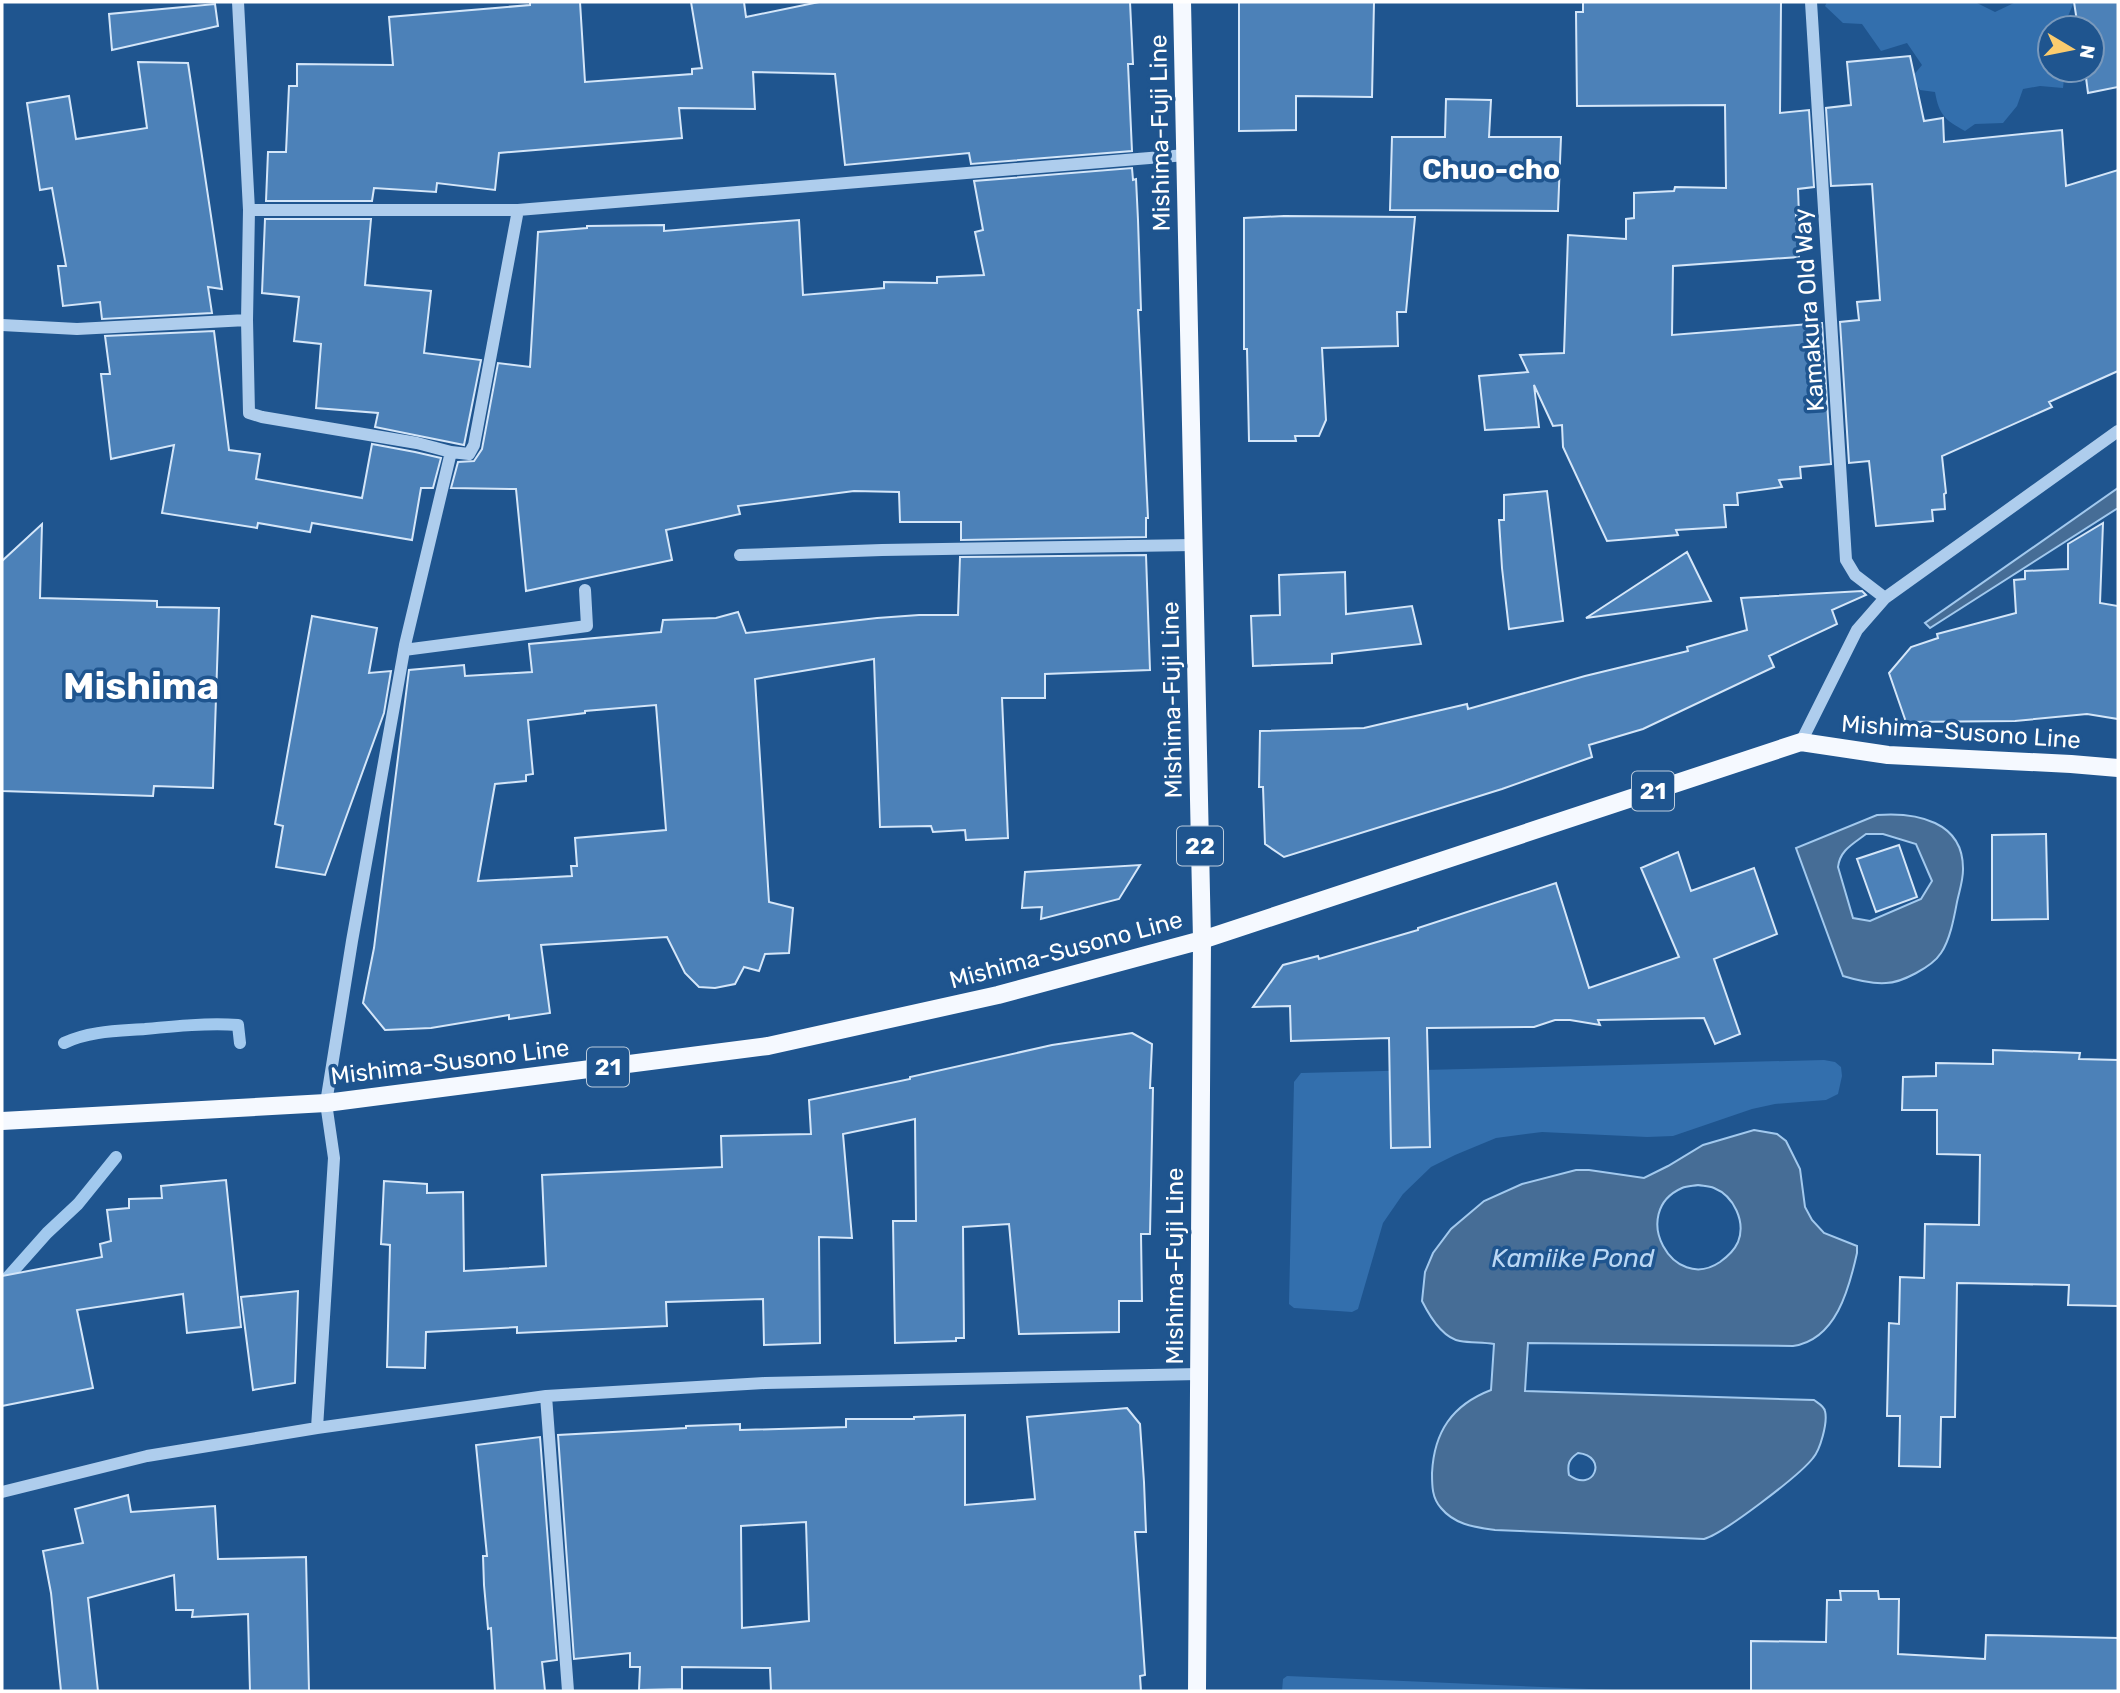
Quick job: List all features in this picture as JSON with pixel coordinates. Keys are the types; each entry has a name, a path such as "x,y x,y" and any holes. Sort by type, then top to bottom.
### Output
{"main road":[{"name":"Mishima-Fuji Line","path":"1182,2 1202,940 1197,1691"},
{"name":"Mishima-Susono Line","path":"2,1121 326,1103 768,1046 998,995 1202,940 1801,742 1888,755 2118,768"}],"street":[{"path":"238,2 249,210 249,413 262,418 469,454 474,445 518,210"},
{"name":"Kamakura Old Way","path":"1811,2 1846,560 1855,575 1885,598"},
{"path":"249,210 518,210 1186,155"},
{"path":"2,325 76,329 247,320"},
{"path":"1801,742 1857,630 1885,598 2118,431"},
{"path":"317,1428 334,1158 326,1103 404,650 450,452"},
{"path":"740,555 895,549 1194,545"},
{"path":"404,650 587,626 585,590"},
{"path":"2,1492 148,1456 317,1428 546,1396 765,1383 1199,1374"},
{"path":"546,1396 568,1691"}],"shaded area":[{"path":"1827,2 1975,2 1995,12 2016,2 2074,2 2069,14 2036,14 2036,84 2063,84 2063,88 2040,86 2023,89 2017,106 2003,123 1975,124 1965,131 1944,116 1935,92 1920,90 1912,77 1922,65 1907,43 1881,51 1862,24 1843,23 1825,6"},
{"path":"1824,1060 1835,1062 1841,1067 1842,1076 1838,1094 1826,1100 1775,1104 1752,1109 1673,1136 1542,1132 1496,1138 1455,1155 1431,1167 1403,1194 1383,1223 1358,1309 1352,1312 1294,1308 1289,1304 1294,1082 1301,1073"},
{"path":"1287,1676 1637,1691 1282,1691 1283,1679"}],"water":[{"path":"2118,488 2118,508 1930,628 1925,623"},
{"path":"1877,815 1922,818 1947,830 1961,853 1963,874 1951,929 1941,953 1924,969 1892,982 1870,982 1843,976 1796,848","holes":["1866,834 1883,834 1916,844 1932,881 1921,899 1870,921 1853,918 1838,867 1839,861 1848,848"]},
{"name":"Kamiike Pond","path":"1754,1130 1777,1134 1786,1141 1800,1169 1805,1207 1812,1220 1824,1233 1857,1246 1845,1297 1830,1323 1808,1342 1793,1346 1528,1343 1525,1391 1814,1400 1823,1408 1826,1416 1823,1436 1816,1454 1761,1503 1727,1527 1704,1539 1495,1530 1466,1524 1447,1514 1438,1504 1433,1492 1432,1473 1437,1445 1441,1433 1456,1412 1477,1396 1491,1390 1494,1344 1454,1339 1442,1331 1433,1319 1422,1301 1425,1272 1433,1253 1451,1229 1484,1201 1522,1184 1576,1170 1644,1178 1703,1145","holes":["1698,1185 1714,1188 1727,1197 1736,1210 1740,1226 1738,1242 1728,1256 1703,1269 1687,1267 1673,1259 1663,1246 1658,1230 1659,1214 1666,1199 1682,1188","1578,1453 1588,1456 1595,1466 1591,1477 1585,1480 1569,1475 1569,1462"]}],"building":[{"path":"530,2 580,2 585,82 692,74 692,69 702,68 691,2 744,2 746,17 819,2 1130,2 1133,64 1128,64 1132,151 971,164 969,153 845,165 835,74 753,72 755,109 679,108 682,138 499,153 495,190 437,183 436,192 374,188 372,201 266,201 268,152 286,152 289,86 297,86 297,64 393,65 389,17 530,5"},
{"path":"1239,2 1374,2 1372,97 1296,96 1296,130 1239,131"},
{"path":"1583,2 1781,2 1780,113 1809,110 1814,187 1798,189 1799,215 1796,215 1799,257 1673,266 1672,335 1822,323 1831,464 1800,467 1801,478 1779,480 1782,487 1737,493 1738,505 1724,505 1726,527 1676,530 1678,535 1607,541 1563,447 1562,425 1553,426 1534,385 1539,427 1485,430 1479,376 1528,372 1520,355 1564,353 1568,235 1626,239 1626,219 1634,218 1634,193 1674,191 1675,187 1726,188 1725,105 1577,106 1576,12 1583,12"},
{"path":"2074,2 2118,2 2118,87 2088,93 2087,84 2106,84 2106,14 2076,14"},
{"path":"215,4 218,26 112,50 109,14"},
{"path":"1910,56 1924,121 1943,118 1944,142 2062,130 2066,186 2118,170 2118,371 2049,402 2052,407 1942,456 1945,509 1932,510 1933,521 1876,526 1869,461 1849,463 1840,322 1859,320 1857,302 1880,300 1872,184 1831,186 1826,108 1851,105 1847,62"},
{"path":"138,62 188,63 222,289 208,287 212,313 102,319 100,302 63,306 58,266 66,266 52,188 40,190 27,103 69,96 76,139 147,128"},
{"path":"1446,99 1491,100 1489,137 1561,137 1558,211 1390,210 1392,137 1445,137"},
{"path":"1132,168 1133,180 1136,179 1138,220 1141,310 1138,310 1148,518 1146,537 961,540 961,522 900,522 899,492 854,491 738,506 740,514 666,530 672,560 526,591 516,489 451,488 458,462 474,461 482,449 498,363 530,367 538,232 587,226 664,225 664,231 799,220 803,295 884,288 884,282 937,283 937,277 984,275 975,232 983,230 974,181"},
{"path":"1415,217 1406,312 1397,312 1398,346 1322,348 1326,420 1319,436 1295,436 1296,441 1249,441 1247,349 1244,349 1244,218"},
{"path":"265,219 371,219 365,285 431,291 424,353 481,360 464,445 375,427 378,413 316,408 321,344 294,341 299,297 262,293"},
{"path":"214,331 229,450 260,454 256,479 362,498 372,444 441,458 433,488 421,488 412,540 312,523 310,532 258,523 257,528 162,513 174,445 111,459 101,374 110,374 105,336"},
{"path":"1547,491 1563,621 1509,629 1499,520 1504,520 1504,495"},
{"path":"2103,523 2100,603 2118,606 2118,719 2087,714 2015,721 1906,722 1889,673 1911,647 1938,638 1937,634 2016,613 2014,580 2025,579 2025,571 2068,569 2068,544"},
{"path":"42,524 40,598 157,601 157,607 219,608 213,788 154,786 153,796 2,791 2,561"},
{"path":"1687,552 1711,601 1586,618"},
{"path":"1146,555 1150,670 1045,674 1045,698 1002,698 1008,838 966,840 965,830 933,832 931,826 880,827 874,659 755,679 769,902 793,908 789,953 765,954 759,971 744,967 735,984 715,988 699,987 685,973 667,937 541,945 550,1013 509,1019 509,1015 431,1028 385,1030 363,1003 374,948 409,670 464,665 465,676 532,672 529,644 661,632 663,620 716,618 738,612 746,633 877,618 958,615 960,557","holes":["656,705 666,830 575,838 577,866 571,866 572,876 478,881 495,784 526,781 526,775 533,774 528,720 585,711"]},
{"path":"1345,572 1346,614 1412,606 1421,644 1332,654 1332,663 1253,666 1251,616 1280,615 1279,575"},
{"path":"1862,591 1866,595 1832,610 1837,624 1769,656 1774,667 1643,729 1589,745 1592,757 1502,789 1284,857 1265,844 1263,787 1259,787 1260,731 1364,728 1467,704 1468,709 1688,651 1687,647 1747,630 1741,598"},
{"path":"312,616 377,628 369,673 391,671 384,713 325,875 276,867 283,826 275,824"},
{"path":"2046,834 2048,919 1992,920 1992,835"},
{"path":"1899,845 1917,897 1876,912 1857,859"},
{"path":"1678,852 1691,891 1754,868 1777,934 1714,959 1740,1034 1715,1044 1704,1018 1598,1020 1600,1025 1555,1020 1534,1027 1427,1028 1430,1147 1391,1148 1389,1038 1291,1041 1290,1006 1253,1007 1283,965 1318,956 1319,959 1418,930 1556,883 1589,988 1679,957 1641,868"},
{"path":"1140,865 1119,899 1041,919 1042,907 1022,908 1025,872"},
{"path":"1132,1033 1152,1044 1150,1234 1141,1234 1142,1301 1119,1301 1119,1332 1019,1334 1009,1224 963,1227 964,1338 956,1338 956,1341 895,1343 893,1221 916,1221 915,1119 843,1134 852,1238 819,1237 820,1343 764,1345 763,1299 666,1302 667,1326 517,1333 517,1327 426,1332 425,1368 387,1367 390,1245 381,1244 384,1181 427,1184 427,1193 463,1192 464,1271 546,1266 542,1175 722,1167 721,1136 811,1134 809,1100 1052,1045"},
{"path":"1993,1050 2080,1053 2079,1059 2118,1060 2118,1306 2068,1305 2069,1285 1957,1283 1955,1417 1941,1417 1940,1467 1899,1466 1900,1416 1887,1416 1889,1323 1899,1324 1900,1277 1924,1278 1925,1224 1979,1225 1980,1155 1937,1154 1937,1110 1902,1110 1903,1077 1936,1076 1936,1063 1993,1064"},
{"path":"226,1180 241,1327 187,1333 183,1294 77,1310 93,1388 2,1406 2,1276 102,1257 100,1244 111,1241 107,1210 129,1208 129,1199 162,1198 161,1186"},
{"path":"298,1291 295,1383 253,1390 241,1297"},
{"path":"1127,1408 1140,1424 1146,1532 1135,1532 1145,1675 1140,1676 1141,1691 771,1691 770,1668 682,1667 682,1689 639,1690 640,1667 630,1667 630,1653 574,1659 558,1435 740,1424 740,1430 846,1427 846,1419 914,1419 965,1415 965,1505 1035,1499 1027,1417","holes":["806,1522 809,1621 742,1628 741,1526"]},
{"path":"540,1437 557,1660 542,1662 545,1691 495,1691 491,1628 488,1629 484,1585 483,1556 487,1556 476,1445"},
{"path":"128,1495 131,1512 215,1506 218,1559 306,1557 309,1691 250,1691 248,1614 192,1617 193,1610 176,1610 174,1575 88,1598 98,1691 61,1691 51,1593 43,1551 83,1543 75,1509"},
{"path":"1840,1591 1878,1591 1879,1599 1899,1599 1898,1654 1985,1659 1986,1635 2118,1638 2118,1691 1751,1691 1751,1641 1826,1642 1827,1600 1841,1600"}],"waterway":[{"path":"64,1043 104,1032 215,1024 238,1025 240,1043"},
{"path":"7,1278 47,1233 78,1204 116,1157"}],"district":[{"name":"Chuo-cho","path":"1491,169"},
{"name":"Mishima","path":"141,686"}]}
